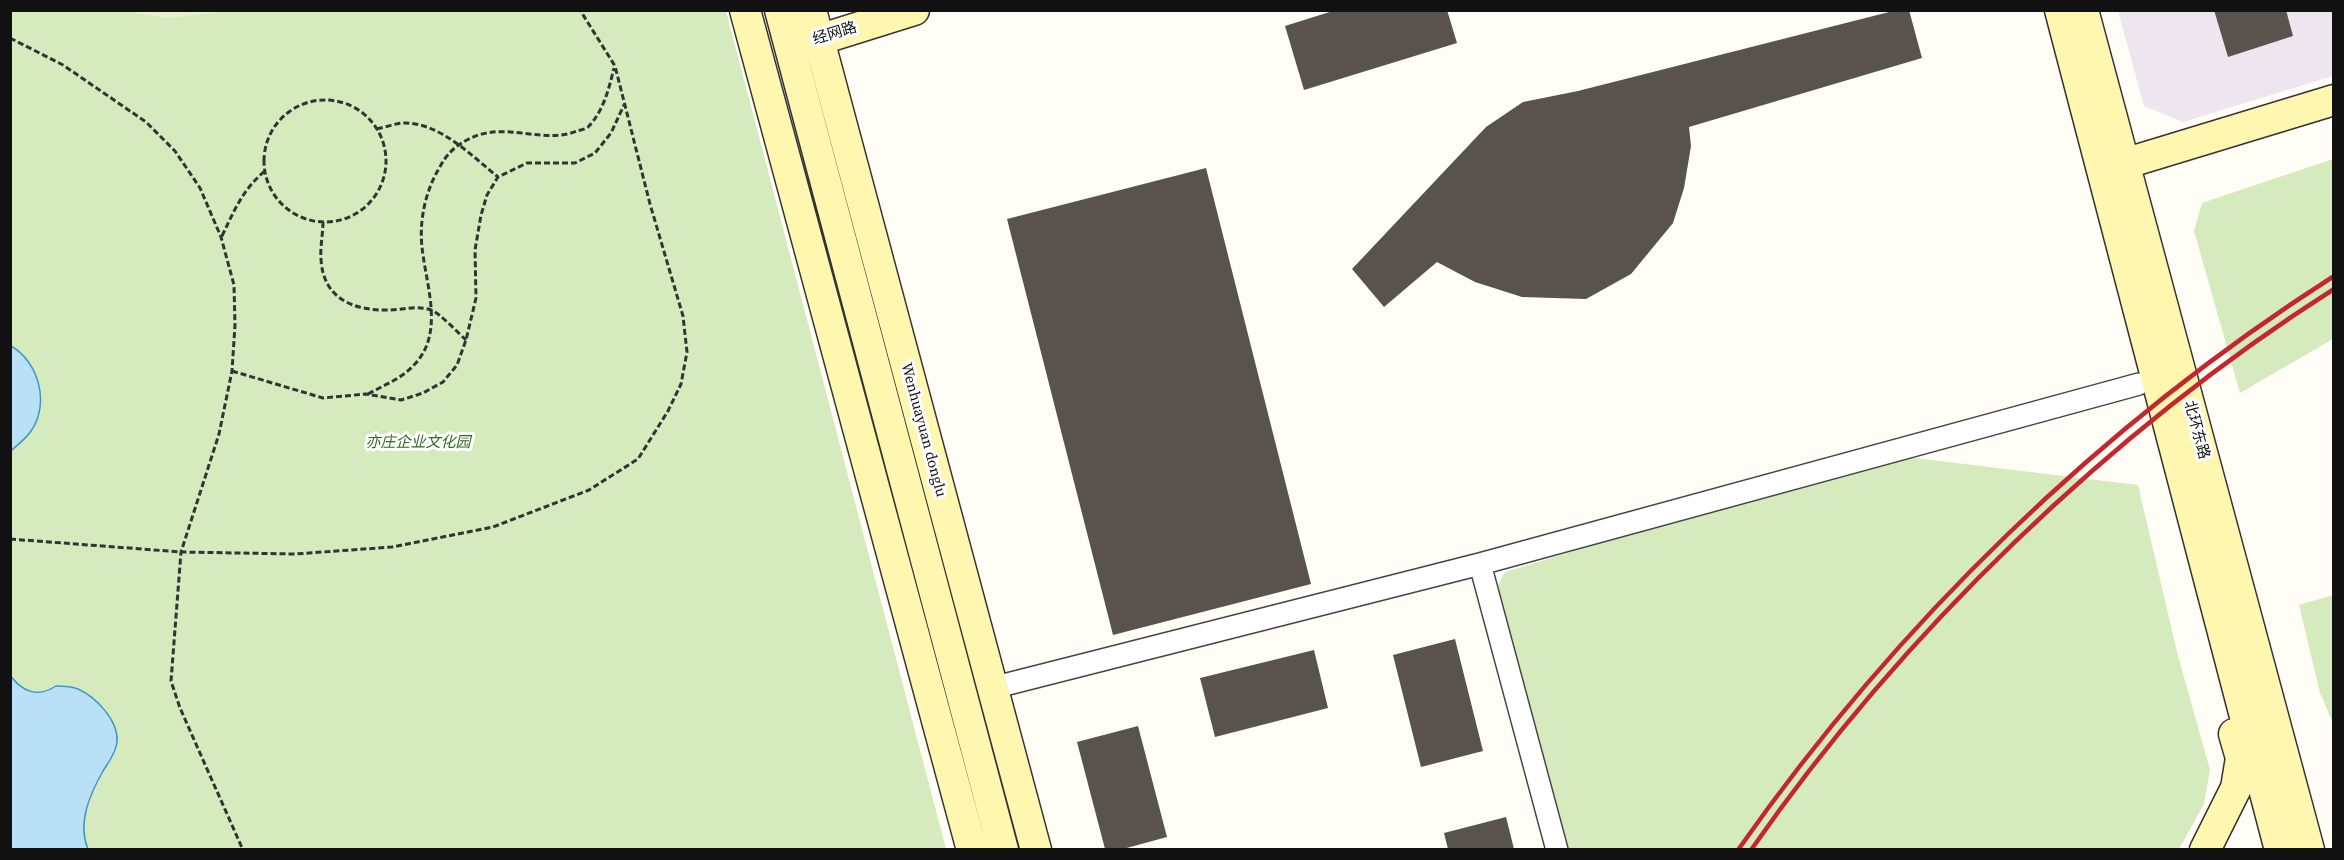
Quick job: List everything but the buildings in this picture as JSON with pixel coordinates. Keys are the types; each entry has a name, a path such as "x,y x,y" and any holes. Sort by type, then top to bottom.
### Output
{"street":[{"path":"745,10 972,849"},
{"name":"Wenhuayuan donglu","path":"780,10 1003,849"},
{"name":"Wenhuayuan donglu","path":"811,10 1036,849"},
{"name":"经网路","path":"790,49 914,10"},
{"name":"北环东路","path":"2060,10 2113,167 2309,849"},
{"name":"北环东路","path":"2083,10 2148,345 2280,849"},
{"path":"2113,167 2334,100"},
{"path":"2148,345 2139,384 2241,758 2236,788 2205,849"},
{"path":"992,688 1480,564 2139,384"},
{"path":"1480,564 1557,849"}],"path":[{"path":"10,539 181,552 295,554 392,547 493,527 589,490 638,459 668,411 681,384 687,352 683,316 650,204 615,66 580,10"},
{"path":"10,38 63,65 146,122 175,151 200,188 222,237 234,285 235,325 232,371 219,434 181,552 171,681 180,708 243,849"},
{"path":"366,394 399,378 415,364 425,347 432,322 422,246 423,212 430,184 442,162 457,145 484,132 497,130 565,136 588,127 606,99 615,66"},
{"path":"320,100 342,102 365,114 377,129 385,151 385,174 374,199 359,212 346,219 323,222 303,218 286,208 271,188 265,171 265,152 271,133 283,117 298,106 320,100"},
{"path":"232,371 323,398 366,394 401,400 423,393 443,381 457,365 466,340 476,298 475,250 481,216 488,195 498,177 527,164 575,163 595,153 611,133 624,104"},
{"path":"377,129 404,123 427,126 457,145 498,177"},
{"path":"222,237 239,199 252,181 265,171"},
{"path":"323,222 321,259 324,280 337,298 359,307 431,310 466,340"}],"shaded area":[{"path":"2118,11 2333,11 2333,76 2183,122 2144,106"}],"green space":[{"path":"234,10 167,18 123,11"},
{"name":"亦庄企业文化园","path":"10,11 726,11 946,849 11,849"},
{"path":"2333,159 2333,339 2240,393 2194,231 2202,203"},
{"path":"1890,455 2138,485 2177,652 2210,770 2204,804 2179,849 1569,849 1496,589 1505,572"},
{"path":"2334,595 2333,723 2320,693 2299,605"}],"water":[{"path":"11,346 29,362 35,373 39,384 40,409 31,431 11,451"},
{"path":"10,675 20,686 31,691 43,692 56,686 78,689 99,704 114,726 117,734 115,750 86,809 84,829 88,849 11,849"}],"railway":[{"path":"1738,850 1800,766 1865,686 1935,608 2008,534 2085,463 2165,397 2248,334 2334,276"},
{"path":"1751,850 1810,769 1874,691 2015,541 2091,472 2170,406 2251,345 2334,289"}]}
